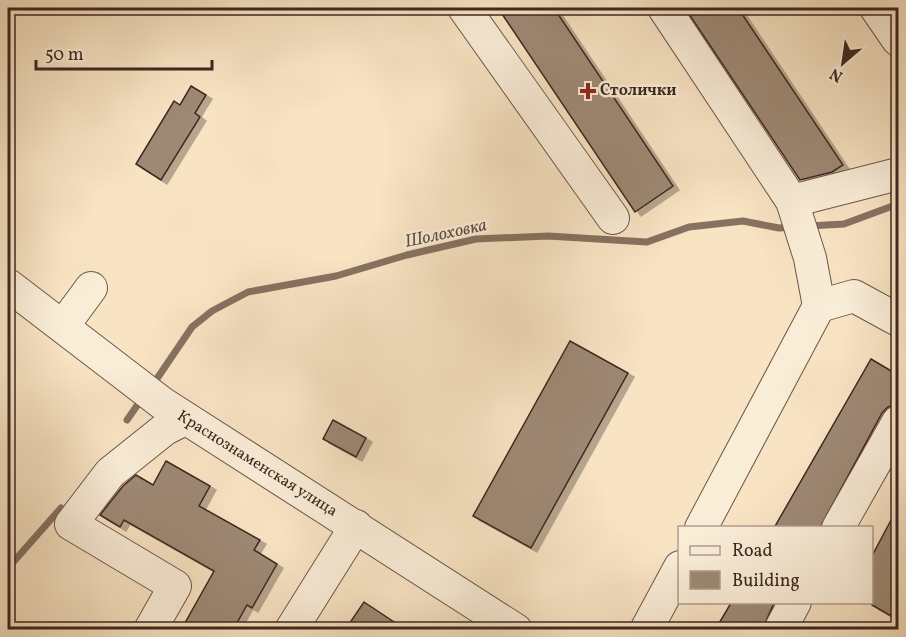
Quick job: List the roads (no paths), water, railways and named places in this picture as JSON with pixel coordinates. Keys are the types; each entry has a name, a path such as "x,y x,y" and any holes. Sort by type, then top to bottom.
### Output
{"street":[{"path":"464,8 613,218"},
{"path":"664,8 792,201 810,258 819,306 702,526"},
{"path":"876,8 898,40"},
{"path":"792,201 898,174"},
{"name":"Краснознаменская улица","path":"8,285 174,411 516,630"},
{"path":"63,326 91,288"},
{"path":"819,306 854,296 898,320"},
{"path":"150,630 175,586 70,524 110,473 165,429 174,411"},
{"path":"839,526 898,422"},
{"path":"291,630 356,526"},
{"path":"646,630 678,571"},
{"path":"780,630 794,604"}],"waterway":[{"name":"Шолоховка","path":"808,226 844,224 898,204"},
{"name":"Шолоховка","path":"152,386 192,327 212,311 248,292 336,276 407,255 476,239 548,236 647,242 689,227 743,221 779,228 791,227"},
{"name":"Шолоховка","path":"127,420 143,397"},
{"name":"Шолоховка","path":"8,568 61,508"}],"place":[{"name":"Столички","path":"588,91"}]}
